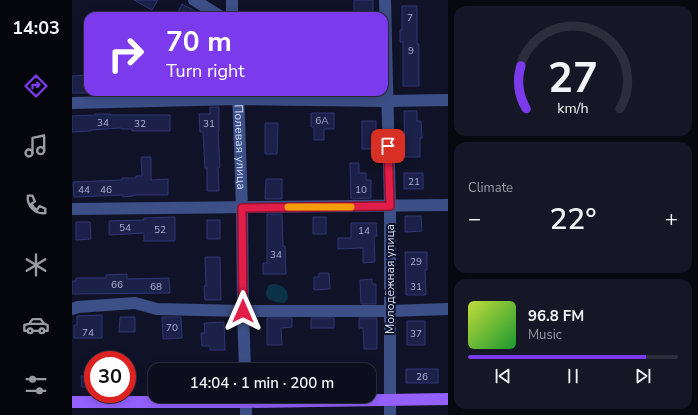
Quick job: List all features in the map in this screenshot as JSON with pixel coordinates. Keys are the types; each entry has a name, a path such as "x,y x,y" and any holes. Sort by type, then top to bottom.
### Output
{"main road":[{"path":"376,400 448,399"},
{"path":"72,402 148,401"}],"street":[{"path":"194,0 214,12"},
{"path":"232,0 232,12"},
{"name":"Молодёжная улица","path":"385,0 385,12"},
{"path":"72,103 217,96"},
{"name":"Полевая улица","path":"238,96 245,363"},
{"path":"263,96 387,101 448,100"},
{"name":"Молодёжная улица","path":"387,96 390,206 390,415"},
{"path":"72,209 448,205"},
{"path":"72,309 78,307 135,303 157,309 243,311 390,311 448,309"},
{"path":"246,403 246,415"}],"water":[{"path":"269,285 280,285 286,290 288,299 284,303 272,301 267,297 266,294"}],"building":[{"path":"134,0 158,0 152,10"},
{"path":"354,0 373,0 373,12 354,12"},
{"path":"182,4 197,12 178,12"},
{"path":"402,6 417,6 419,86 403,86 403,42 400,42 400,30 402,30"},
{"path":"84,75 84,93 72,93 72,76"},
{"path":"210,107 219,107 219,191 207,191 207,168 205,168 203,132 200,132 199,114 210,114"},
{"path":"404,111 417,111 417,121 421,121 422,138 420,138 420,157 405,157"},
{"path":"311,113 334,113 334,129 324,129 324,140 314,140 314,127 311,127"},
{"path":"95,114 170,115 170,131 132,131 132,129 121,128 72,132 72,116"},
{"path":"362,121 376,121 376,149 362,149"},
{"path":"265,123 278,123 277,154 265,154"},
{"path":"141,157 151,157 151,180 168,179 168,195 74,197 73,182 122,180 122,178 136,178 136,176 142,176"},
{"path":"350,163 359,163 359,173 366,173 366,180 371,180 371,198 351,199"},
{"path":"404,173 423,173 423,189 404,189"},
{"path":"266,179 282,179 282,199 265,199"},
{"path":"267,214 282,214 286,274 263,274 263,263 267,263"},
{"path":"405,216 421,216 422,231 405,232"},
{"path":"175,217 175,241 144,241 144,233 109,235 109,221"},
{"path":"313,217 326,217 326,234 313,234"},
{"path":"207,220 220,220 220,239 207,239"},
{"path":"76,222 90,222 91,239 76,240"},
{"path":"351,223 376,223 377,236 374,236 375,262 363,263 363,248 338,249 338,238 351,238"},
{"path":"405,252 427,252 427,270 425,270 426,295 406,295"},
{"path":"205,257 220,257 221,300 205,300"},
{"path":"319,273 329,273 330,289 314,290 314,277 319,277"},
{"path":"127,274 127,279 169,278 170,293 72,294 72,281 76,281 76,278 106,278 106,275"},
{"path":"372,279 372,284 376,284 376,304 361,304 360,280"},
{"path":"102,315 102,338 74,338 74,325 77,325 77,316"},
{"path":"120,317 135,317 135,332 119,332"},
{"path":"162,317 181,317 182,338 163,339"},
{"path":"267,318 292,318 292,327 281,328 282,345 267,345"},
{"path":"311,318 334,318 334,328 311,328"},
{"path":"359,318 377,318 377,349 364,349 363,328 359,328"},
{"path":"407,321 425,321 425,345 407,345"},
{"path":"224,322 225,350 210,350 210,346 202,346 201,333 205,333 204,323"},
{"path":"406,369 438,369 438,383 406,383"},
{"path":"81,376 84,376 84,387 82,387"}],"slow traffic":[{"path":"288,207 351,207"}],"route":[{"path":"243,311 242,208 390,206 388,146"}]}
